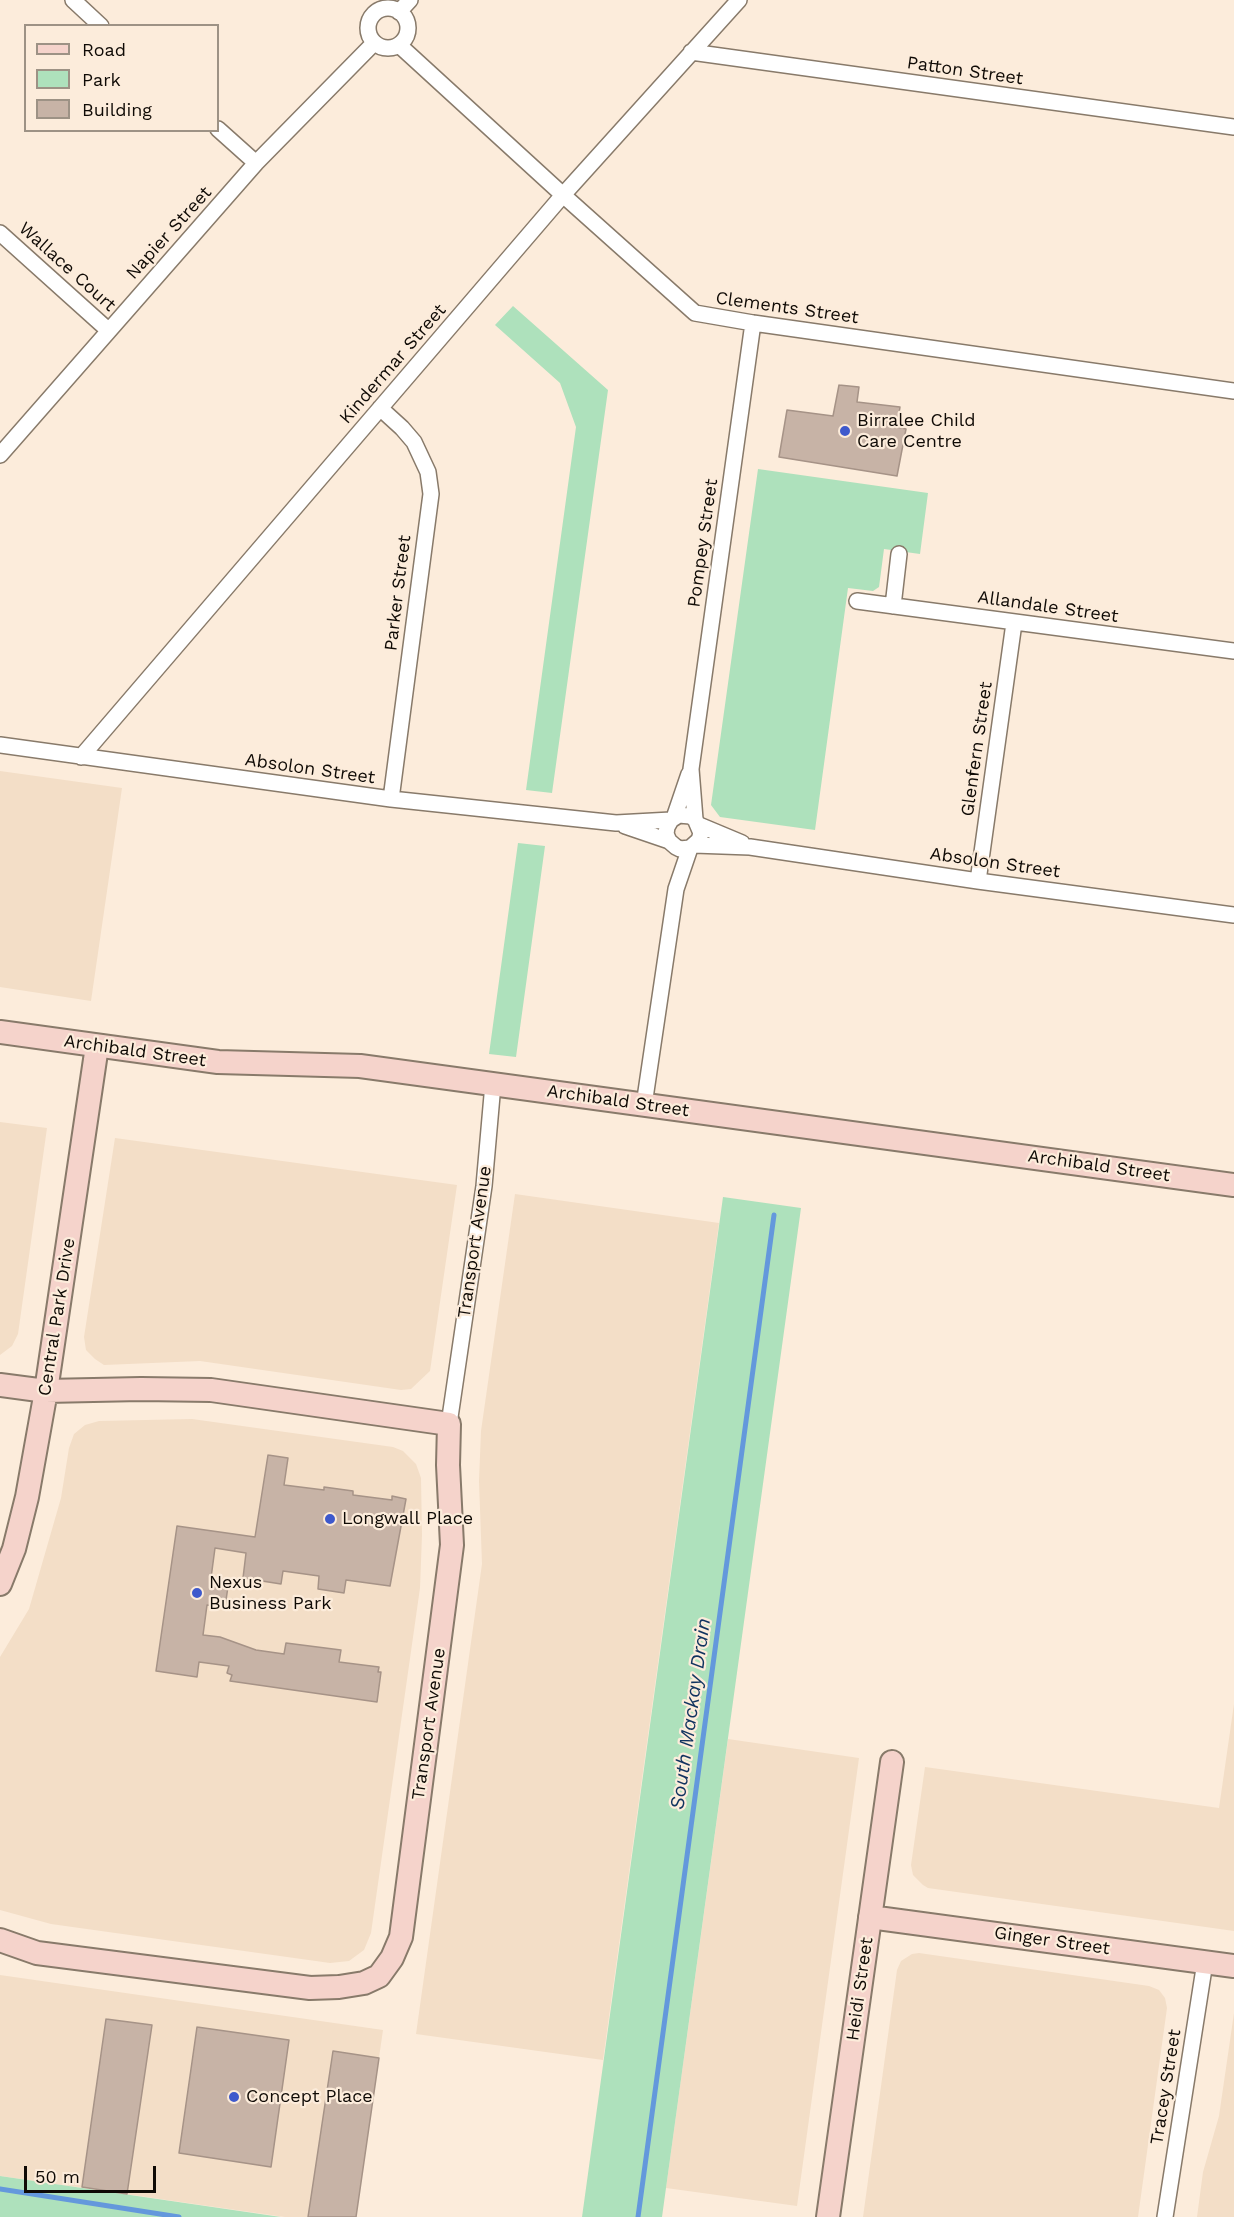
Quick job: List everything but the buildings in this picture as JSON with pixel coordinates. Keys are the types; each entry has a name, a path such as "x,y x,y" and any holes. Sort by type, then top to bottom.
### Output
{"street":[{"path":"73,0 99,24"},
{"path":"399,12 410,0"},
{"name":"Kindermar Street","path":"81,757 563,195 739,0"},
{"path":"387,8 399,12 406,20 408,29 399,45 386,48 374,43 370,38 368,28 373,15 387,8"},
{"name":"Napier Street","path":"0,455 256,163 374,43"},
{"name":"Clements Street","path":"399,45 695,313 1234,391"},
{"name":"Patton Street","path":"692,52 1234,128"},
{"path":"219,130 256,163"},
{"name":"Wallace Court","path":"0,233 108,330"},
{"name":"Pompey Street","path":"697,822 692,768 753,323"},
{"name":"Parker Street","path":"380,408 414,442 429,472 431,494 391,799"},
{"path":"893,606 899,554"},
{"name":"Allandale Street","path":"857,601 1234,651"},
{"name":"Glenfern Street","path":"978,881 1014,623"},
{"name":"Absolon Street","path":"0,745 391,799 616,824 672,819"},
{"name":"Pompey Street","path":"672,819 692,768"},
{"path":"644,1105 676,889 700,832 697,822 685,815 672,819 666,834 670,843 676,889"},
{"name":"Absolon Street","path":"697,822 750,847"},
{"name":"Absolon Street","path":"616,824 670,843"},
{"path":"670,843 680,849 692,847"},
{"name":"Absolon Street","path":"692,847 750,847 978,881 1234,915"},
{"name":"Archibald Street","path":"0,1032 218,1062 360,1066 1234,1185"},
{"name":"Central Park Drive","path":"0,1584 14,1549 24,1508 46,1391 97,1046"},
{"name":"Transport Avenue","path":"0,1940 37,1953 310,1988 364,1983 379,1976 392,1958 401,1937 449,1581 452,1545 448,1465 449,1424 484,1186 494,1084"},
{"path":"0,1385 46,1391 211,1390 449,1424"},
{"name":"Heidi Street","path":"828,2217 892,1762"},
{"name":"Ginger Street","path":"870,1917 1234,1966"},
{"name":"Tracey Street","path":"1165,2217 1204,1962"}],"shaded area":[{"path":"0,771 122,788 91,1001 0,987"},
{"path":"0,1122 47,1128 18,1334 12,1346 0,1355"},
{"path":"115,1138 457,1185 430,1371 411,1389 401,1390 200,1361 104,1365 95,1359 86,1350 84,1337"},
{"path":"515,1194 719,1223 603,2060 416,2034 482,1564 479,1481 481,1431"},
{"path":"192,1419 393,1447 403,1451 416,1464 421,1478 420,1588 371,1933 364,1950 349,1961 330,1963 51,1924 0,1910 0,1657 29,1609 61,1498 69,1448 74,1434 85,1425 99,1421"},
{"path":"1234,1704 1234,1931 928,1888 913,1875 911,1865 925,1767 1219,1808"},
{"path":"728,1739 859,1758 797,2206 666,2188"},
{"path":"919,1953 1149,1986 1159,1990 1165,1998 1167,2008 1138,2217 863,2217 897,1970 901,1961 912,1954"},
{"path":"0,1975 383,2030 356,2217 285,2217 0,2176"},
{"path":"1234,2013 1234,2217 1197,2217 1203,2172 1219,2116"}],"green space":[{"path":"513,306 608,390 552,793 526,790 576,427 560,383 495,325"},
{"path":"758,469 928,493 920,554 884,549 879,587 873,591 848,588 815,830 720,817 711,805"},
{"path":"518,843 545,846 516,1057 489,1054"},
{"path":"723,1197 801,1208 662,2217 582,2217"},
{"path":"0,2176 281,2217 0,2217"}],"waterway":[{"name":"South Mackay Drain","path":"638,2217 774,1215"},
{"path":"0,2189 179,2217"}],"place":[{"name":"Birralee Child Care Centre","path":"845,431"},
{"name":"Longwall Place","path":"330,1519"},
{"name":"Nexus Business Park","path":"197,1593"},
{"name":"Concept Place","path":"234,2097"}]}
